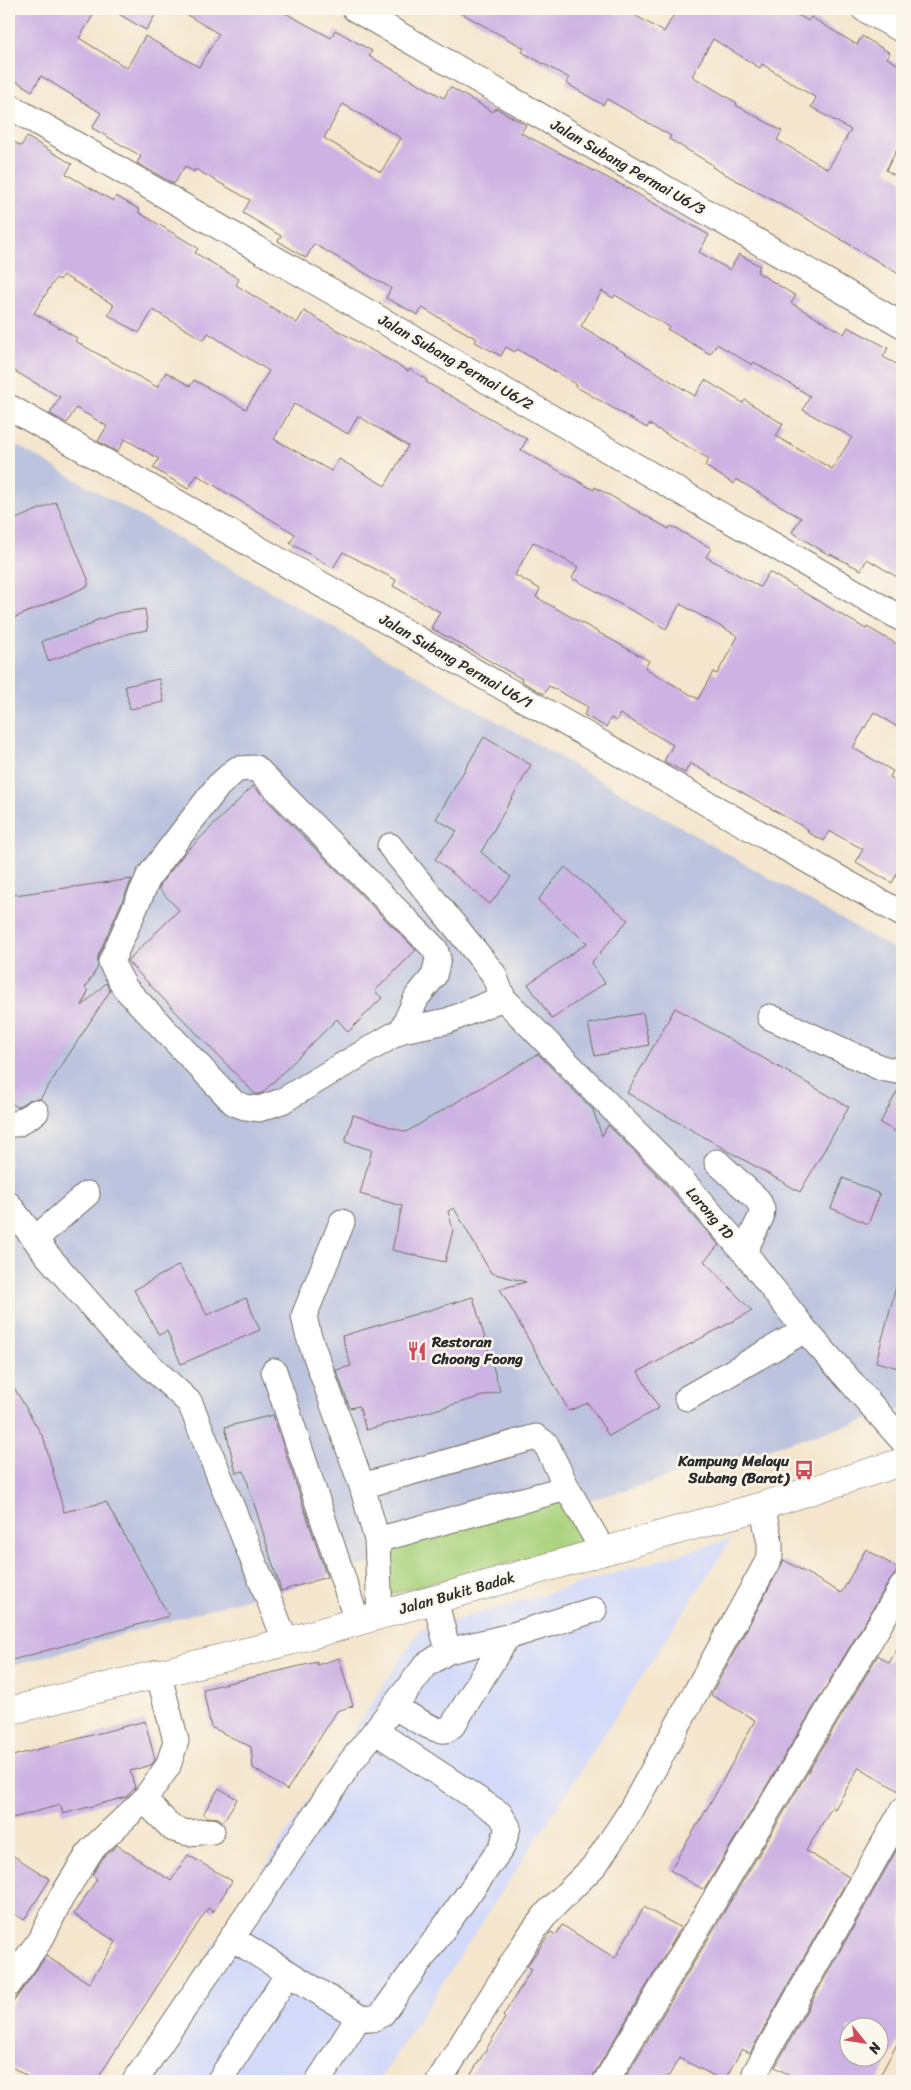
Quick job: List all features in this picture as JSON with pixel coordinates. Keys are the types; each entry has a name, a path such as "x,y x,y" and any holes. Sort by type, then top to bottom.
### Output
{"main road":[{"name":"Jalan Bukit Badak","path":"9,1711 158,1672 286,1642 762,1506 902,1462"}],"street":[{"name":"Jalan Subang Permai U6/3","path":"355,9 902,325"},
{"path":"864,9 902,30"},
{"name":"Jalan Subang Permai U6/2","path":"9,106 902,619"},
{"name":"Jalan Subang Permai U6/1","path":"9,407 902,914"},
{"path":"390,846 493,973 503,998 447,1021 402,1030 282,1101 259,1109 234,1103 125,988 111,962 148,876 218,786 237,769 256,768 435,950 438,959 434,976 417,997 402,1030"},
{"name":"Lorong 1D","path":"503,998 673,1170 744,1252 805,1330 902,1440"},
{"path":"770,1017 881,1068 902,1072"},
{"path":"9,1124 17,1124 36,1112"},
{"path":"717,1162 758,1200 762,1210 761,1217 744,1252"},
{"path":"35,1239 87,1194"},
{"path":"9,1205 35,1239 119,1337 190,1403 286,1642"},
{"path":"342,1222 304,1316 308,1334 362,1486 377,1540 368,1618"},
{"path":"687,1398 805,1330"},
{"path":"274,1371 368,1618"},
{"path":"362,1486 536,1437 546,1444 567,1488 604,1552"},
{"path":"377,1540 567,1488"},
{"path":"439,2081 528,1938 547,1913 595,1865 635,1804 770,1556 770,1543 762,1506"},
{"path":"606,2081 902,1587"},
{"path":"435,1599 448,1650"},
{"path":"135,2081 345,1771 426,1665 448,1650 508,1637 594,1610"},
{"path":"395,1707 428,1725 446,1730 453,1725 508,1637"},
{"path":"9,1984 42,1937 90,1850 144,1800 168,1766 176,1742 158,1672"},
{"path":"232,1938 359,2017 372,2019 382,2014 502,1847 508,1827 500,1814 375,1731"},
{"path":"144,1800 173,1829 188,1833 212,1831"},
{"path":"755,2073 902,1812"},
{"path":"219,2081 288,1974"},
{"path":"318,2081 359,2017"}],"shaded area":[{"path":"9,441 902,954 902,1410 9,1667"},
{"path":"731,1539 379,2081 125,2081 419,1631"}],"green space":[{"path":"568,1497 582,1544 386,1595 384,1544"}],"building":[{"path":"9,9 97,9 79,38 127,68 145,36 199,67 219,34 177,9 278,9 331,38 335,30 372,51 369,56 444,98 450,87 493,112 496,108 526,125 521,133 627,188 709,235 699,252 730,270 739,254 760,266 757,272 796,296 791,303 844,334 848,327 888,348 883,357 902,367 902,580 867,559 861,570 829,555 792,532 801,518 736,479 734,484 705,466 709,459 649,424 647,428 517,349 515,352 506,347 501,356 475,342 477,339 422,308 418,315 386,298 391,288 314,244 306,258 278,241 281,236 243,213 250,200 195,169 194,172 185,166 174,184 137,163 141,156 92,128 101,113 41,76 32,91 9,77","holes":["343,104 401,138 381,172 324,138","602,291 613,298 615,295 710,354 717,344 752,365 754,362 810,396 803,410 852,437 832,469 776,436 783,424 745,400 743,403 705,380 695,396 581,326"]},
{"path":"110,9 159,9 146,30"},
{"path":"454,9 624,9 664,32 677,9 788,9 808,21 811,17 857,45 862,36 890,53 887,58 902,67 902,140 886,170 902,180 902,276 809,220 712,167 713,165 669,139 671,136 607,99 603,105 566,83 569,78 522,52 524,48","holes":["713,39 760,68 762,64 816,98 811,107 851,130 828,169 777,140 782,131 736,105 737,103 692,76"]},
{"path":"27,137 72,164 66,174 113,201 116,196 140,210 138,212 198,248 195,253 239,279 236,285 297,323 304,311 408,371 410,369 427,380 426,382 527,439 521,450 594,490 595,487 669,529 671,526 711,548 706,557 760,587 769,572 866,629 867,627 902,647 902,730 874,712 853,748 893,771 890,777 902,784 902,865 892,883 856,862 863,849 829,831 824,841 807,832 809,830 690,763 685,773 664,761 673,745 620,714 616,721 611,718 606,727 584,715 588,707 549,686 544,694 521,681 522,679 431,628 440,612 393,586 396,580 343,552 333,568 290,543 295,534 197,475 188,489 153,468 159,459 125,439 117,452 98,441 107,426 76,408 67,423 50,414 60,397 9,368 9,139 21,146","holes":["63,275 114,305 108,315 139,333 153,310 204,340 208,333 269,371 246,409 194,380 190,386 166,372 157,387 75,341 77,338 34,313 56,278 60,280","294,404 348,434 358,416 408,446 385,486 339,459 331,471 274,439","533,542 578,567 572,578 666,629 680,604 738,636 717,674 713,672 698,699 645,668 649,661 536,597 540,589 515,575"]},
{"path":"56,502 88,579 88,586 9,620 9,522"},
{"path":"145,609 148,630 130,633 48,661 42,641 93,624 92,622 117,613"},
{"path":"159,679 164,702 130,709 125,686"},
{"path":"484,737 531,765 481,852 511,877 490,904 435,859 457,831 436,819"},
{"path":"253,786 416,950 375,991 382,998 348,1032 337,1019 262,1093 258,1094 255,1094 127,961 179,910 159,889 161,883 184,854"},
{"path":"565,867 628,920 591,963 605,983 552,1019 528,984 587,943 538,900"},
{"path":"132,879 98,956 98,967 85,988 88,991 82,1006 106,983 110,991 40,1099 29,1100 17,1107 9,1101 9,904 14,895"},
{"path":"675,1008 849,1107 800,1192 627,1093"},
{"path":"643,1013 649,1045 595,1056 588,1024"},
{"path":"538,1054 593,1110 602,1136 608,1125 662,1180 719,1245 704,1261 752,1311 638,1372 659,1408 609,1436 588,1403 569,1411 500,1289 526,1282 491,1273 454,1208 448,1211 453,1230 445,1262 392,1250 402,1206 360,1194 372,1150 345,1142 353,1115 406,1132"},
{"path":"900,1086 902,1086 902,1135 880,1123"},
{"path":"843,1178 880,1194 868,1224 831,1208"},
{"path":"179,1265 207,1315 246,1298 260,1330 181,1364 167,1331 159,1335 134,1290"},
{"path":"896,1287 902,1287 902,1369 876,1362"},
{"name":"Restoran Choong Foong","path":"473,1297 500,1391 366,1430 359,1406 350,1408 336,1370 351,1366 342,1336"},
{"path":"9,1379 44,1439 64,1512 106,1502 169,1616 9,1661"},
{"path":"273,1415 327,1577 281,1591 244,1471 236,1473 225,1427"},
{"path":"866,1549 899,1569 890,1580 704,1890 670,1870 714,1797 755,1720 711,1695 784,1560 841,1593"},
{"path":"902,1641 902,1793 859,1767 835,1809 832,1807 806,1851 849,1877 750,2053 742,2049 724,2081 679,2058 666,2081 623,2081 878,1655 889,1663"},
{"path":"339,1658 353,1706 337,1711 287,1790 253,1768 251,1747 211,1727 203,1689 317,1662 317,1665"},
{"path":"145,1721 155,1760 151,1765 130,1771 135,1788 126,1797 63,1814 60,1805 9,1819 9,1757"},
{"path":"219,1788 237,1799 223,1822 218,1818 207,1817 203,1814"},
{"path":"902,1840 902,2035 888,2061 888,2018 838,2018 838,2068 884,2068 877,2081 800,2081 775,2067"},
{"path":"117,1845 171,1881 188,1855 232,1881 213,1912 208,1908 96,2081 34,2081 9,2065 9,2008 46,1956 89,1983 116,1942 74,1914 97,1879 92,1875 102,1859"},
{"path":"9,1853 50,1879 24,1920 9,1910"},
{"path":"644,1907 681,1928 594,2074 592,2081 467,2081 532,1969 527,1966 551,1932 556,1935 562,1925 615,1958"}],"place":[{"name":"Restoran Choong Foong","path":"417,1351"},
{"name":"Kampung Melayu Subang (Barat)","path":"804,1470"}]}
